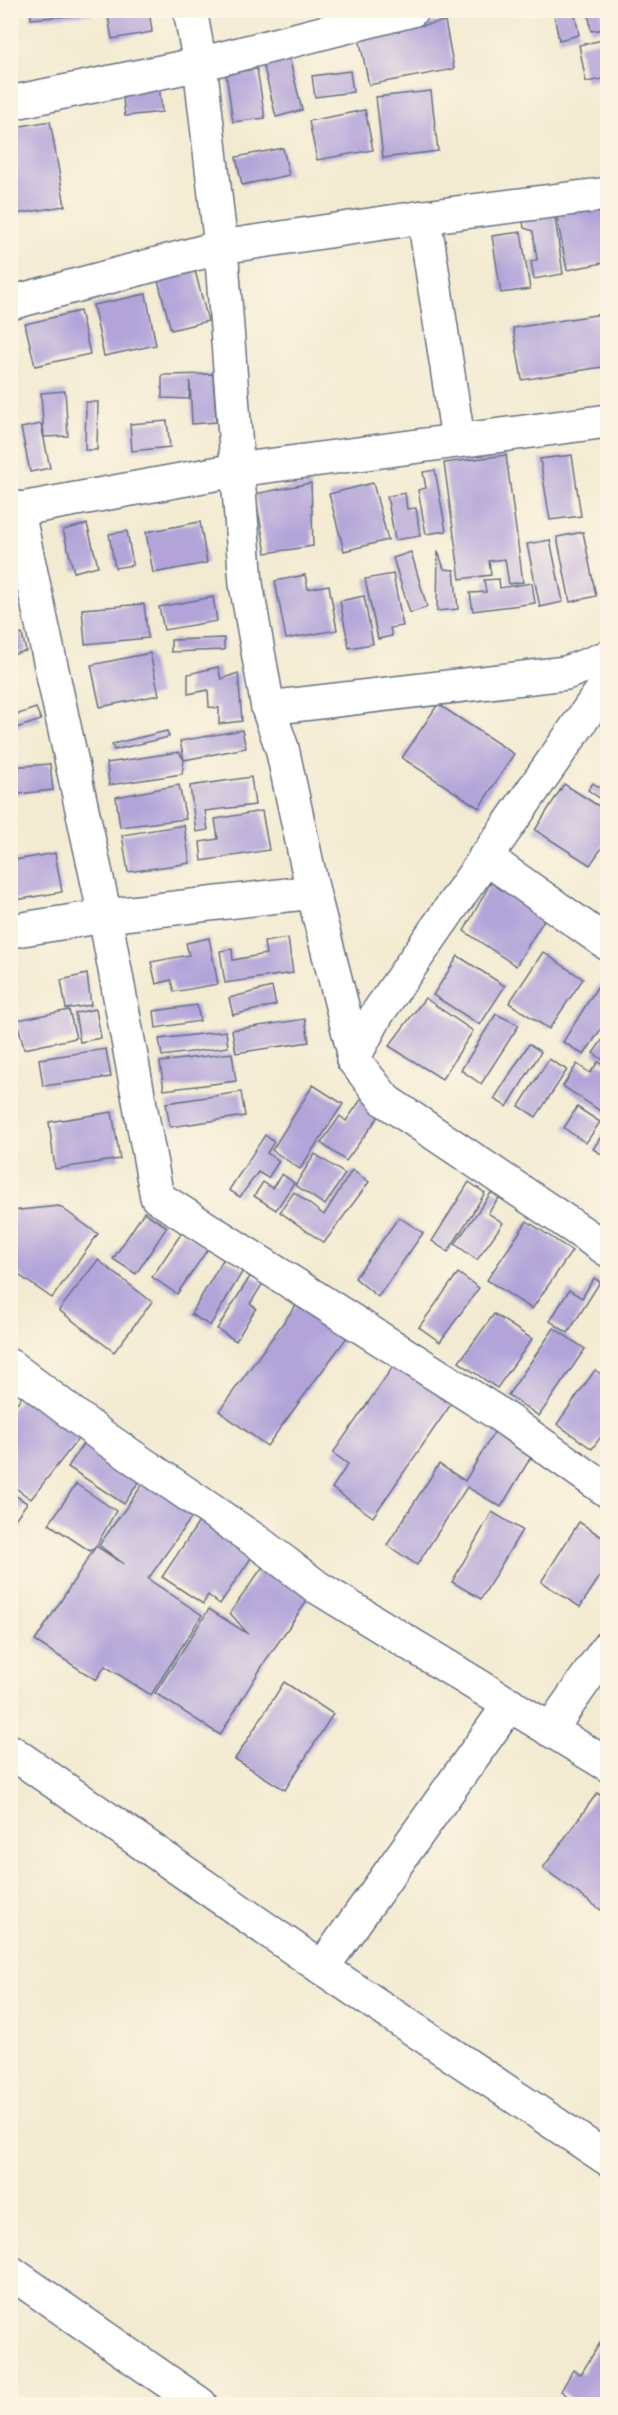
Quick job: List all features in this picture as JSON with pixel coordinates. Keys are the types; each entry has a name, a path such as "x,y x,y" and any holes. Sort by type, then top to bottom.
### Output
{"street":[{"path":"190,10 200,64 221,247 243,562 268,708 282,748 313,892 354,1053 353,1059 386,1101 608,1250"},
{"path":"10,103 200,64 412,10"},
{"path":"10,303 221,247 424,217 608,194"},
{"path":"424,217 459,439"},
{"path":"608,421 237,470 14,509 105,916 157,1197 494,1411 608,1491"},
{"path":"268,708 566,673 608,657"},
{"path":"353,1059 377,1014 608,682"},
{"path":"485,857 608,944"},
{"path":"10,931 105,916 313,892"},
{"path":"10,1366 102,1436 259,1543 317,1587 608,1765"},
{"path":"550,1730 608,1647"},
{"path":"322,1968 510,1704"},
{"path":"10,1751 322,1968 608,2159"},
{"path":"10,2272 200,2404"}],"building":[{"path":"31,10 92,10 93,14 31,19"},
{"path":"107,10 149,10 152,32 112,39"},
{"path":"553,10 574,10 579,35 559,40"},
{"path":"588,10 601,10 604,29 591,31"},
{"path":"445,21 454,69 369,85 359,37"},
{"path":"608,39 608,78 586,82 579,45"},
{"path":"287,49 302,110 276,117 261,55"},
{"path":"157,67 162,112 125,116 120,72"},
{"path":"257,69 265,118 233,122 226,73"},
{"path":"350,71 353,92 315,97 312,76"},
{"path":"431,91 438,151 383,158 376,97"},
{"path":"365,110 373,150 317,160 309,121"},
{"path":"50,121 65,206 10,215 10,128"},
{"path":"283,148 289,175 242,185 236,157"},
{"path":"608,202 608,262 567,270 556,213"},
{"path":"554,210 563,274 534,279 531,261 537,260 533,231 524,228 522,214"},
{"path":"521,232 530,289 501,293 492,236"},
{"path":"192,259 208,321 171,330 155,269"},
{"path":"146,294 156,345 104,356 93,305"},
{"path":"80,311 90,354 35,366 25,324"},
{"path":"608,313 608,366 522,380 513,328"},
{"path":"213,374 216,422 192,424 190,381 189,399 162,398 162,375"},
{"path":"65,391 68,436 44,437 41,393"},
{"path":"86,402 98,402 97,450 85,450"},
{"path":"167,421 170,447 132,451 130,424"},
{"path":"41,424 50,468 30,472 21,428"},
{"path":"506,455 523,582 509,584 505,559 489,561 491,575 460,579 444,463"},
{"path":"572,455 581,516 550,520 540,459"},
{"path":"435,470 446,531 426,534 418,490 426,488 423,472"},
{"path":"311,483 313,546 266,553 255,494"},
{"path":"373,483 388,540 344,551 329,494"},
{"path":"405,493 407,509 416,508 420,536 395,540 387,496"},
{"path":"200,522 207,563 153,573 146,532"},
{"path":"87,524 98,566 74,572 63,530"},
{"path":"127,531 133,565 115,568 109,534"},
{"path":"583,532 596,596 570,602 557,537"},
{"path":"550,540 563,602 540,607 527,544"},
{"path":"438,551 444,569 454,570 458,609 437,611"},
{"path":"411,552 427,607 410,613 393,558"},
{"path":"10,571 18,600 10,602"},
{"path":"393,574 403,626 390,628 392,636 378,639 365,579"},
{"path":"305,575 308,589 329,585 337,630 286,639 275,581"},
{"path":"499,579 500,588 532,583 535,603 473,611 470,593 486,592 484,580"},
{"path":"364,596 373,644 349,648 340,601"},
{"path":"213,597 217,621 164,630 159,607"},
{"path":"144,604 148,638 85,644 82,609"},
{"path":"22,634 26,651 10,655 10,636"},
{"path":"224,638 224,650 171,652 171,640"},
{"path":"150,653 159,695 100,707 91,665"},
{"path":"218,667 221,679 238,673 242,721 219,724 219,708 209,707 208,690 188,694 188,674"},
{"path":"438,704 514,754 479,808 402,758"},
{"path":"36,708 41,720 10,730 10,717"},
{"path":"242,730 246,748 184,760 180,741"},
{"path":"167,731 169,737 114,750 112,744"},
{"path":"179,752 184,760 182,774 109,785 107,763"},
{"path":"50,764 53,790 10,795 10,767"},
{"path":"251,777 255,805 205,811 208,830 196,832 190,786"},
{"path":"593,783 608,793 608,804 588,790"},
{"path":"564,784 608,812 608,839 590,865 535,830"},
{"path":"179,785 186,819 120,827 116,797"},
{"path":"262,811 269,850 202,861 200,842 218,839 215,819"},
{"path":"184,825 190,863 128,872 122,835"},
{"path":"55,853 62,892 10,901 10,861"},
{"path":"491,882 545,918 516,966 464,931"},
{"path":"209,938 218,984 174,992 171,980 156,984 151,962 189,955 186,943"},
{"path":"288,938 293,973 225,983 220,951 232,949 233,960 266,954 264,942"},
{"path":"543,952 583,979 549,1029 509,1003"},
{"path":"458,956 505,986 480,1025 433,995"},
{"path":"87,974 91,1005 66,1009 61,980"},
{"path":"599,984 608,989 608,1018 584,1055 563,1042"},
{"path":"272,987 276,1005 233,1015 229,998"},
{"path":"10,997 17,1020 10,1021"},
{"path":"425,998 473,1031 442,1079 389,1046"},
{"path":"197,1005 200,1021 156,1028 154,1011"},
{"path":"96,1009 101,1038 80,1042 75,1013"},
{"path":"69,1010 76,1038 24,1049 17,1020"},
{"path":"496,1014 519,1025 481,1084 461,1070"},
{"path":"305,1019 309,1042 236,1053 232,1030"},
{"path":"226,1031 228,1047 162,1056 159,1039"},
{"path":"608,1032 608,1063 593,1053"},
{"path":"529,1044 541,1052 507,1107 494,1099"},
{"path":"106,1049 111,1077 43,1086 39,1059"},
{"path":"232,1053 236,1081 164,1090 160,1062"},
{"path":"549,1059 567,1070 536,1117 519,1106"},
{"path":"598,1062 608,1068 608,1116 563,1086 577,1064 590,1073"},
{"path":"313,1085 343,1104 300,1169 272,1150"},
{"path":"241,1092 245,1116 170,1127 166,1103"},
{"path":"362,1098 382,1112 346,1161 321,1143 340,1116 346,1121"},
{"path":"577,1107 600,1122 586,1143 564,1128"},
{"path":"112,1112 120,1159 55,1169 49,1122"},
{"path":"608,1126 608,1158 593,1149"},
{"path":"265,1135 274,1142 267,1153 279,1161 268,1178 258,1172 240,1197 229,1190"},
{"path":"315,1154 345,1174 325,1205 295,1185"},
{"path":"352,1170 369,1182 324,1243 280,1212 294,1192 324,1215"},
{"path":"282,1174 294,1183 276,1210 254,1196 263,1182 272,1188"},
{"path":"469,1182 485,1193 448,1252 432,1241"},
{"path":"493,1190 501,1195 488,1213 503,1223 477,1260 455,1244"},
{"path":"59,1206 98,1234 52,1298 10,1269 10,1211"},
{"path":"144,1212 167,1227 136,1274 113,1259"},
{"path":"399,1217 423,1233 378,1297 355,1278"},
{"path":"527,1221 572,1251 532,1309 487,1280"},
{"path":"183,1231 208,1249 177,1294 152,1277"},
{"path":"224,1258 244,1269 210,1326 191,1314"},
{"path":"98,1260 152,1302 114,1352 59,1310"},
{"path":"458,1273 479,1288 440,1342 419,1327"},
{"path":"251,1275 263,1283 250,1304 256,1308 236,1341 217,1329"},
{"path":"594,1278 600,1282 568,1333 550,1321 569,1290 582,1298"},
{"path":"299,1301 348,1336 267,1446 219,1411"},
{"path":"494,1314 532,1339 497,1388 459,1362"},
{"path":"554,1328 585,1349 539,1416 508,1395"},
{"path":"399,1358 456,1397 373,1517 332,1488 348,1464 333,1453"},
{"path":"595,1370 608,1379 608,1427 592,1449 557,1424"},
{"path":"31,1386 86,1429 31,1499 10,1484 10,1411"},
{"path":"496,1429 534,1452 501,1507 467,1487 417,1565 387,1545 439,1464 465,1481"},
{"path":"90,1433 147,1470 124,1504 68,1467"},
{"path":"151,1473 199,1507 148,1579 202,1615 151,1695 105,1666 96,1680 35,1641 96,1546 124,1564 99,1545"},
{"path":"76,1484 116,1511 96,1546 90,1551 49,1524"},
{"path":"10,1492 27,1503 10,1526"},
{"path":"211,1504 264,1539 220,1604 208,1595 203,1604 162,1577"},
{"path":"492,1512 522,1530 481,1599 452,1582"},
{"path":"579,1522 608,1541 608,1564 580,1607 541,1582"},
{"path":"271,1555 317,1587 266,1660 220,1735 155,1693 209,1609 248,1634 230,1613"},
{"path":"284,1682 333,1714 285,1790 235,1759"},
{"path":"597,1793 608,1800 608,1901 601,1910 543,1868"},
{"path":"608,2330 608,2404 565,2404 570,2398 561,2391 573,2370 581,2374"}]}
